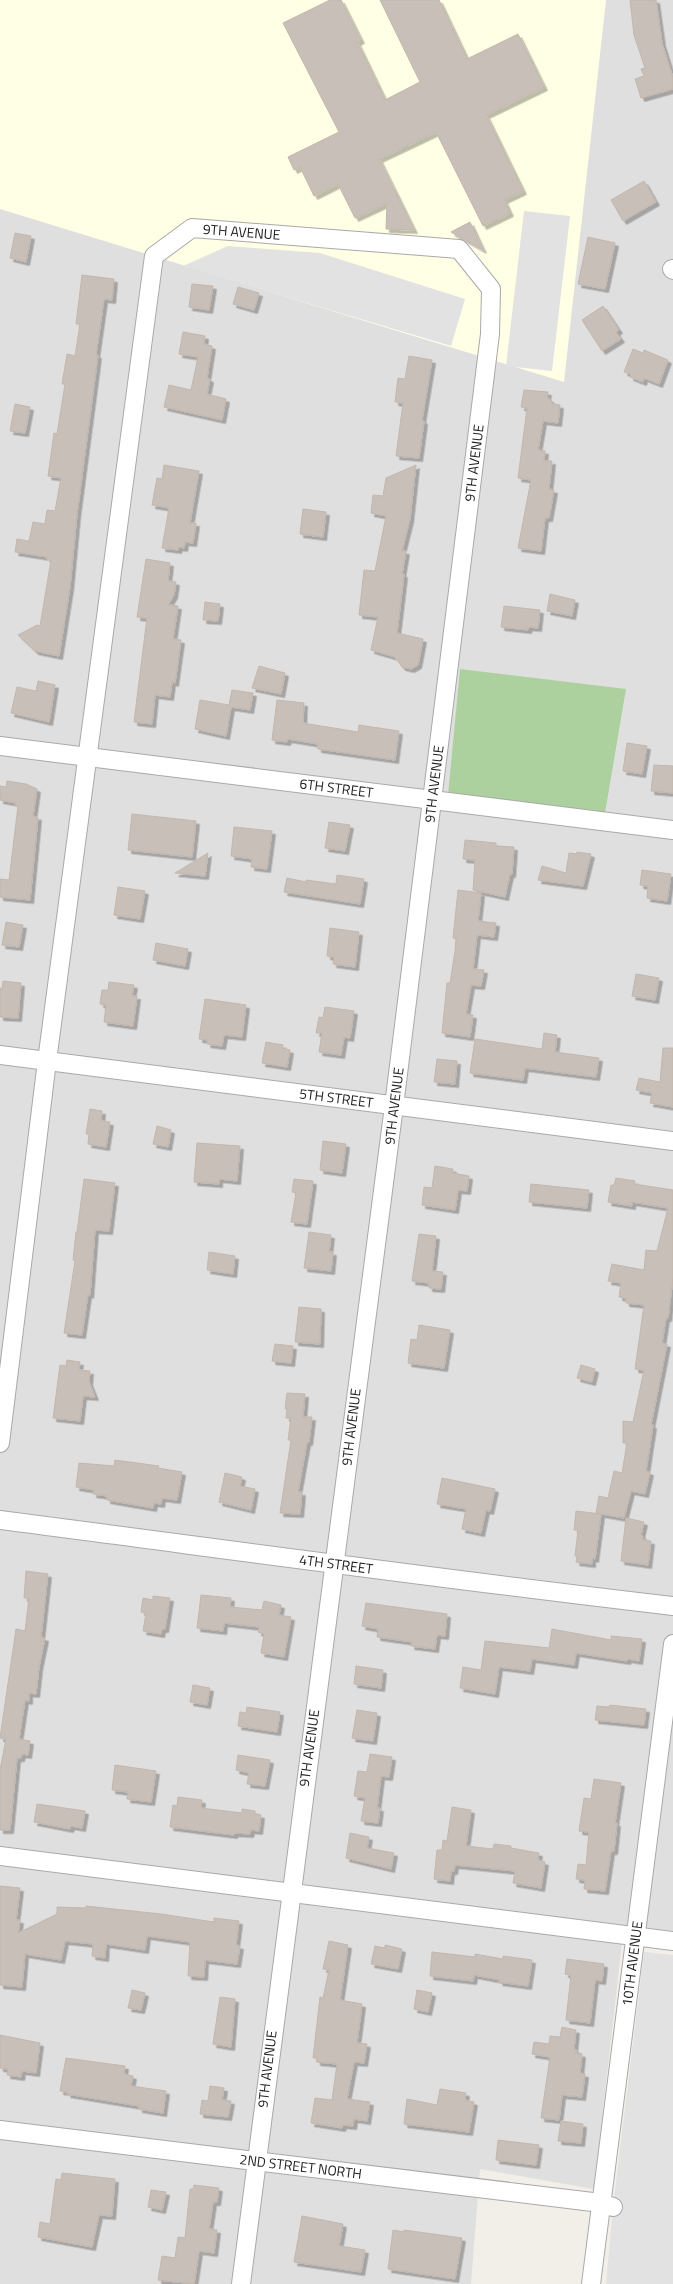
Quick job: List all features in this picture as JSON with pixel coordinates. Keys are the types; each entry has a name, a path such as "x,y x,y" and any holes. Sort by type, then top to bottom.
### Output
{"street":[{"name":"9TH AVENUE","path":"87,757 154,256 192,228 459,249 491,289 490,334 394,1106 255,2160 241,2284"},
{"name":"6TH STREET","path":"0,746 673,830"},
{"path":"0,1442 47,1061 87,757"},
{"name":"5TH STREET","path":"0,1055 673,1141"},
{"name":"4TH STREET","path":"0,1520 334,1563 496,1586 673,1606"},
{"name":"10TH AVENUE","path":"591,2284 607,2205 635,1936 673,1644"},
{"path":"0,1856 290,1891 673,1941"},
{"name":"2ND STREET NORTH","path":"0,2130 255,2160 607,2205"}],"shaded area":[{"path":"0,0 673,0 673,1931 624,1925 594,2189 480,2169 471,2284 0,2284"},
{"path":"0,0 606,0 564,382 0,209"},
{"path":"524,211 570,216 552,371 506,366"},
{"path":"228,246 320,253 465,299 451,346 183,266"},
{"path":"644,1952 673,1955 673,2284 606,2284 613,2207"}],"green space":[{"path":"460,669 626,689 605,813 448,795"}],"building":[{"path":"330,0 341,0 361,40 357,42 385,100 420,82 380,0 439,0 467,59 518,34 544,87 486,115 523,191 504,200 510,213 483,226 436,132 379,159 414,230 386,229 387,203 355,218 338,184 314,196 300,167 294,170 288,157 339,132 283,23"},
{"path":"630,0 656,0 662,43 673,78 673,89 641,98 635,79 644,76 641,69 645,68 634,35"},
{"path":"644,181 656,202 623,221 611,200"},
{"path":"470,222 483,250 451,232"},
{"path":"15,233 31,236 26,262 10,258"},
{"path":"588,237 615,243 605,289 578,284"},
{"path":"82,275 114,279 112,300 104,299 77,514 70,587 59,656 35,651 18,635 37,625 40,626 51,560 47,560 47,557 15,552 17,539 29,541 33,522 45,524 47,510 55,511 61,478 48,476 54,433 57,434 65,384 62,384 67,354 75,356 80,324 76,324"},
{"path":"192,284 213,286 209,310 189,307"},
{"path":"238,287 259,293 254,310 233,304"},
{"path":"603,306 619,330 616,332 621,339 602,351 582,320"},
{"path":"183,332 205,336 204,344 212,346 207,378 210,379 207,394 226,399 222,420 164,407 169,385 191,390 198,357 179,354"},
{"path":"633,349 643,353 644,350 668,360 659,384 644,378 643,382 630,377 631,374 624,372"},
{"path":"409,356 432,360 422,420 424,421 419,458 396,456 403,403 395,402 398,378 405,379"},
{"path":"524,390 548,392 547,397 552,401 551,404 560,405 558,423 543,421 538,450 545,451 544,461 552,461 549,489 554,490 549,518 545,518 541,551 518,548 531,480 518,478 527,408 521,407"},
{"path":"15,404 30,407 25,433 10,431"},
{"path":"164,465 199,471 190,523 196,523 193,543 185,542 184,548 179,547 178,550 162,548 169,508 152,505 157,478 162,479"},
{"path":"416,465 410,519 402,551 406,551 402,574 404,574 397,633 423,639 418,665 411,669 402,667 395,657 371,650 378,617 359,615 364,570 375,571 386,516 371,513 373,495 383,496 386,478"},
{"path":"303,509 326,512 323,537 300,534"},
{"path":"146,559 170,563 168,581 176,582 174,595 168,605 178,606 173,639 181,640 175,683 172,682 170,697 155,695 152,724 134,722 147,618 137,617"},
{"path":"550,594 575,600 572,616 547,611"},
{"path":"205,602 220,604 218,621 203,620"},
{"path":"504,606 540,610 538,628 529,627 528,630 501,627"},
{"path":"259,666 285,673 281,694 252,688"},
{"path":"38,681 55,685 49,722 11,713 17,687 36,691"},
{"path":"232,690 253,693 250,710 231,707 226,736 195,729 200,700 229,705"},
{"path":"277,700 304,703 303,723 358,732 359,725 399,731 395,760 318,749 318,744 288,739 287,742 272,740"},
{"path":"627,743 647,746 642,774 623,771"},
{"path":"654,765 673,766 673,793 651,791"},
{"path":"7,781 26,784 37,789 33,816 38,817 30,900 0,897 0,879 9,880 18,806 15,806 16,803 0,800 0,786 6,787"},
{"path":"132,814 196,821 192,857 128,850"},
{"path":"329,822 350,825 345,851 325,848"},
{"path":"234,827 272,831 267,869 251,867 252,859 231,856"},
{"path":"465,840 496,843 496,846 514,847 512,874 510,874 505,897 473,890 475,860 463,859"},
{"path":"577,852 591,854 583,886 538,880 542,866 566,873 569,853 577,854"},
{"path":"208,853 205,876 175,873"},
{"path":"642,870 671,874 667,901 647,898 648,886 640,885"},
{"path":"337,875 364,879 360,904 284,892 287,878 306,882 306,880 336,884"},
{"path":"118,887 145,891 140,919 114,915"},
{"path":"458,890 481,893 478,921 496,923 494,937 477,935 473,969 484,970 481,986 471,985 466,1014 473,1015 470,1037 442,1033 447,983 450,983 455,951 456,939 453,938"},
{"path":"6,922 23,925 19,947 2,945"},
{"path":"330,928 359,932 355,967 333,964 334,957 327,956"},
{"path":"156,943 188,949 185,966 153,960"},
{"path":"636,974 659,978 655,1000 632,996"},
{"path":"3,981 21,983 18,1018 0,1017 0,988 2,989"},
{"path":"109,982 134,985 132,996 137,996 133,1026 104,1022 106,1005 100,1004 102,990 108,990"},
{"path":"205,999 246,1005 242,1037 224,1035 222,1046 207,1044 208,1040 199,1039"},
{"path":"325,1007 354,1011 350,1038 344,1037 341,1055 319,1052 322,1033 316,1033 319,1017 323,1018"},
{"path":"544,1033 557,1035 555,1052 599,1058 596,1077 525,1068 523,1080 470,1073 475,1039 542,1049"},
{"path":"266,1042 283,1045 282,1048 290,1050 287,1067 262,1063"},
{"path":"663,1048 673,1048 673,1107 650,1103 652,1093 636,1090 639,1078 660,1082"},
{"path":"437,1059 457,1061 455,1084 434,1082"},
{"path":"90,1109 102,1111 101,1121 110,1122 106,1147 88,1144 89,1134 86,1134"},
{"path":"157,1126 171,1130 168,1147 153,1144"},
{"path":"323,1141 346,1144 342,1173 320,1170"},
{"path":"197,1143 240,1146 237,1181 219,1179 219,1184 194,1182"},
{"path":"435,1166 453,1169 452,1173 469,1176 467,1191 458,1190 455,1210 422,1205 424,1187 432,1188"},
{"path":"616,1178 635,1181 634,1184 673,1190 673,1278 668,1318 666,1318 662,1343 667,1344 651,1425 653,1425 646,1471 650,1472 645,1494 631,1491 624,1518 596,1513 599,1496 608,1498 614,1471 622,1473 627,1443 623,1443 623,1421 633,1422 644,1370 635,1369 644,1305 626,1303 626,1298 619,1297 621,1283 608,1281 612,1264 644,1270 646,1250 657,1251 668,1208 632,1202 632,1206 608,1202 611,1185 614,1185"},
{"path":"84,1179 115,1183 109,1231 95,1230 90,1295 88,1294 82,1335 64,1333 75,1261 73,1260 76,1232"},
{"path":"294,1179 313,1181 307,1224 291,1222 296,1193 292,1192"},
{"path":"531,1184 589,1190 587,1208 529,1202"},
{"path":"309,1232 331,1235 329,1252 333,1252 331,1271 304,1268"},
{"path":"419,1234 436,1236 432,1271 443,1272 441,1289 429,1288 429,1283 412,1281"},
{"path":"209,1252 235,1256 233,1274 207,1270"},
{"path":"299,1307 321,1309 320,1344 295,1342"},
{"path":"419,1325 450,1330 444,1368 408,1363 411,1339 417,1340"},
{"path":"275,1344 293,1346 291,1363 272,1361"},
{"path":"67,1360 80,1362 79,1370 90,1371 89,1382 95,1397 83,1396 80,1421 53,1418 60,1365 66,1366"},
{"path":"581,1365 595,1369 592,1382 577,1378"},
{"path":"287,1393 305,1394 303,1417 312,1417 309,1442 307,1442 298,1492 302,1492 300,1514 280,1513 291,1440 288,1440 291,1418 286,1418 287,1409 285,1409"},
{"path":"115,1460 159,1466 158,1468 182,1472 177,1500 162,1498 161,1504 154,1503 153,1508 107,1500 107,1496 93,1494 94,1490 76,1487 79,1463 114,1466"},
{"path":"225,1473 242,1477 240,1486 255,1489 251,1510 219,1502"},
{"path":"442,1478 495,1489 490,1511 486,1510 481,1533 462,1529 466,1509 437,1504"},
{"path":"576,1511 601,1514 595,1559 592,1558 592,1564 576,1562 577,1556 575,1556 578,1530 574,1530"},
{"path":"626,1518 644,1522 641,1535 643,1536 642,1540 651,1541 648,1565 621,1561"},
{"path":"26,1571 48,1574 41,1637 45,1638 39,1667 36,1694 29,1693 29,1701 25,1700 19,1739 30,1741 28,1755 22,1754 21,1758 17,1758 10,1830 0,1830 0,1770 6,1739 0,1738 16,1629 25,1631 29,1598 24,1598"},
{"path":"201,1595 231,1598 230,1607 262,1610 264,1601 281,1605 279,1615 291,1617 284,1657 261,1653 264,1634 258,1632 259,1627 224,1623 223,1631 197,1628"},
{"path":"153,1596 170,1598 165,1629 162,1629 161,1634 143,1631 146,1613 141,1612 143,1598 153,1600"},
{"path":"366,1603 447,1614 445,1636 437,1635 435,1649 411,1646 412,1642 377,1637 378,1629 362,1626"},
{"path":"552,1629 611,1640 611,1636 642,1639 639,1661 628,1659 627,1661 576,1653 574,1665 532,1659 530,1671 499,1667 495,1694 460,1688 463,1667 481,1670 485,1641 549,1648"},
{"path":"356,1666 383,1670 381,1688 354,1684"},
{"path":"193,1685 210,1688 207,1705 190,1702"},
{"path":"610,1705 646,1709 644,1725 595,1720 597,1706 609,1707"},
{"path":"247,1707 280,1712 277,1732 238,1726 240,1712 246,1713"},
{"path":"357,1710 377,1713 373,1741 352,1738"},
{"path":"370,1754 392,1757 389,1777 381,1776 377,1808 380,1808 378,1823 361,1821 365,1798 354,1796 358,1771 367,1772"},
{"path":"238,1755 270,1760 265,1786 247,1784 249,1773 236,1770"},
{"path":"115,1765 156,1771 151,1802 127,1799 128,1792 112,1790"},
{"path":"594,1779 621,1783 615,1823 617,1823 614,1851 611,1851 605,1891 584,1889 585,1880 576,1879 578,1864 586,1865 589,1832 579,1831 584,1798 591,1799"},
{"path":"178,1797 202,1800 201,1808 242,1813 242,1809 255,1811 255,1814 261,1815 259,1831 251,1830 250,1834 235,1833 234,1835 170,1827 173,1805 177,1806"},
{"path":"37,1804 85,1811 82,1828 71,1826 70,1829 34,1822"},
{"path":"452,1807 471,1810 466,1846 493,1849 494,1844 511,1846 511,1848 539,1853 538,1860 545,1862 541,1888 513,1883 515,1871 455,1865 454,1871 451,1871 450,1881 434,1879 437,1850 442,1850 443,1840 447,1841"},
{"path":"350,1833 369,1837 367,1848 394,1853 391,1869 346,1858"},
{"path":"0,1886 20,1888 16,1920 20,1920 18,1933 57,1914 57,1907 86,1908 86,1906 161,1914 214,1922 214,1918 239,1921 236,1945 240,1946 237,1964 205,1960 204,1977 188,1976 190,1942 147,1936 145,1950 106,1944 105,1958 92,1956 93,1944 65,1941 61,1960 25,1954 22,1987 0,1985"},
{"path":"329,1941 348,1945 340,2000 362,2004 357,2043 367,2044 364,2063 354,2062 347,2099 370,2102 367,2121 354,2119 353,2126 343,2125 342,2128 311,2123 315,2098 332,2100 337,2064 317,2062 317,2058 313,2058 320,1997 323,1998 329,1970 323,1969"},
{"path":"385,1945 402,1949 398,1969 371,1964 375,1946 385,1948"},
{"path":"432,1952 475,1957 475,1954 503,1959 503,1956 532,1960 528,1986 499,1982 500,1980 474,1975 473,1981 430,1976"},
{"path":"567,1959 604,1964 602,1981 595,1980 590,2023 566,2020 571,1975 565,1974"},
{"path":"132,1990 145,1993 141,2010 128,2008"},
{"path":"417,1990 432,1993 428,2012 414,2009"},
{"path":"220,1997 235,1999 231,2047 213,2044"},
{"path":"562,2027 576,2030 574,2049 577,2050 576,2053 582,2054 580,2073 585,2074 582,2097 562,2095 559,2120 541,2118 550,2057 532,2054 534,2042 549,2044 550,2036 560,2037"},
{"path":"0,2035 40,2043 36,2073 22,2071 21,2077 7,2075 8,2069 0,2068"},
{"path":"66,2058 125,2066 124,2074 133,2076 131,2086 166,2091 163,2113 139,2109 139,2106 67,2094 68,2092 60,2091"},
{"path":"210,2086 224,2088 222,2100 231,2101 228,2117 200,2114 202,2100 208,2101"},
{"path":"440,2089 466,2093 465,2100 474,2102 469,2132 404,2124 407,2099 437,2105"},
{"path":"561,2121 583,2124 581,2143 558,2141"},
{"path":"498,2140 539,2145 536,2165 496,2160"},
{"path":"62,2173 115,2179 112,2216 99,2215 92,2247 38,2237 40,2222 50,2224 56,2179 61,2180"},
{"path":"194,2185 219,2188 217,2202 213,2202 209,2229 217,2230 214,2253 199,2251 194,2284 158,2280 162,2256 175,2258 178,2237 185,2238 190,2189 193,2189"},
{"path":"151,2190 166,2192 162,2210 148,2207"},
{"path":"302,2216 343,2224 339,2246 365,2250 361,2272 294,2262"},
{"path":"393,2230 404,2232 404,2230 462,2238 455,2279 388,2269"}]}
